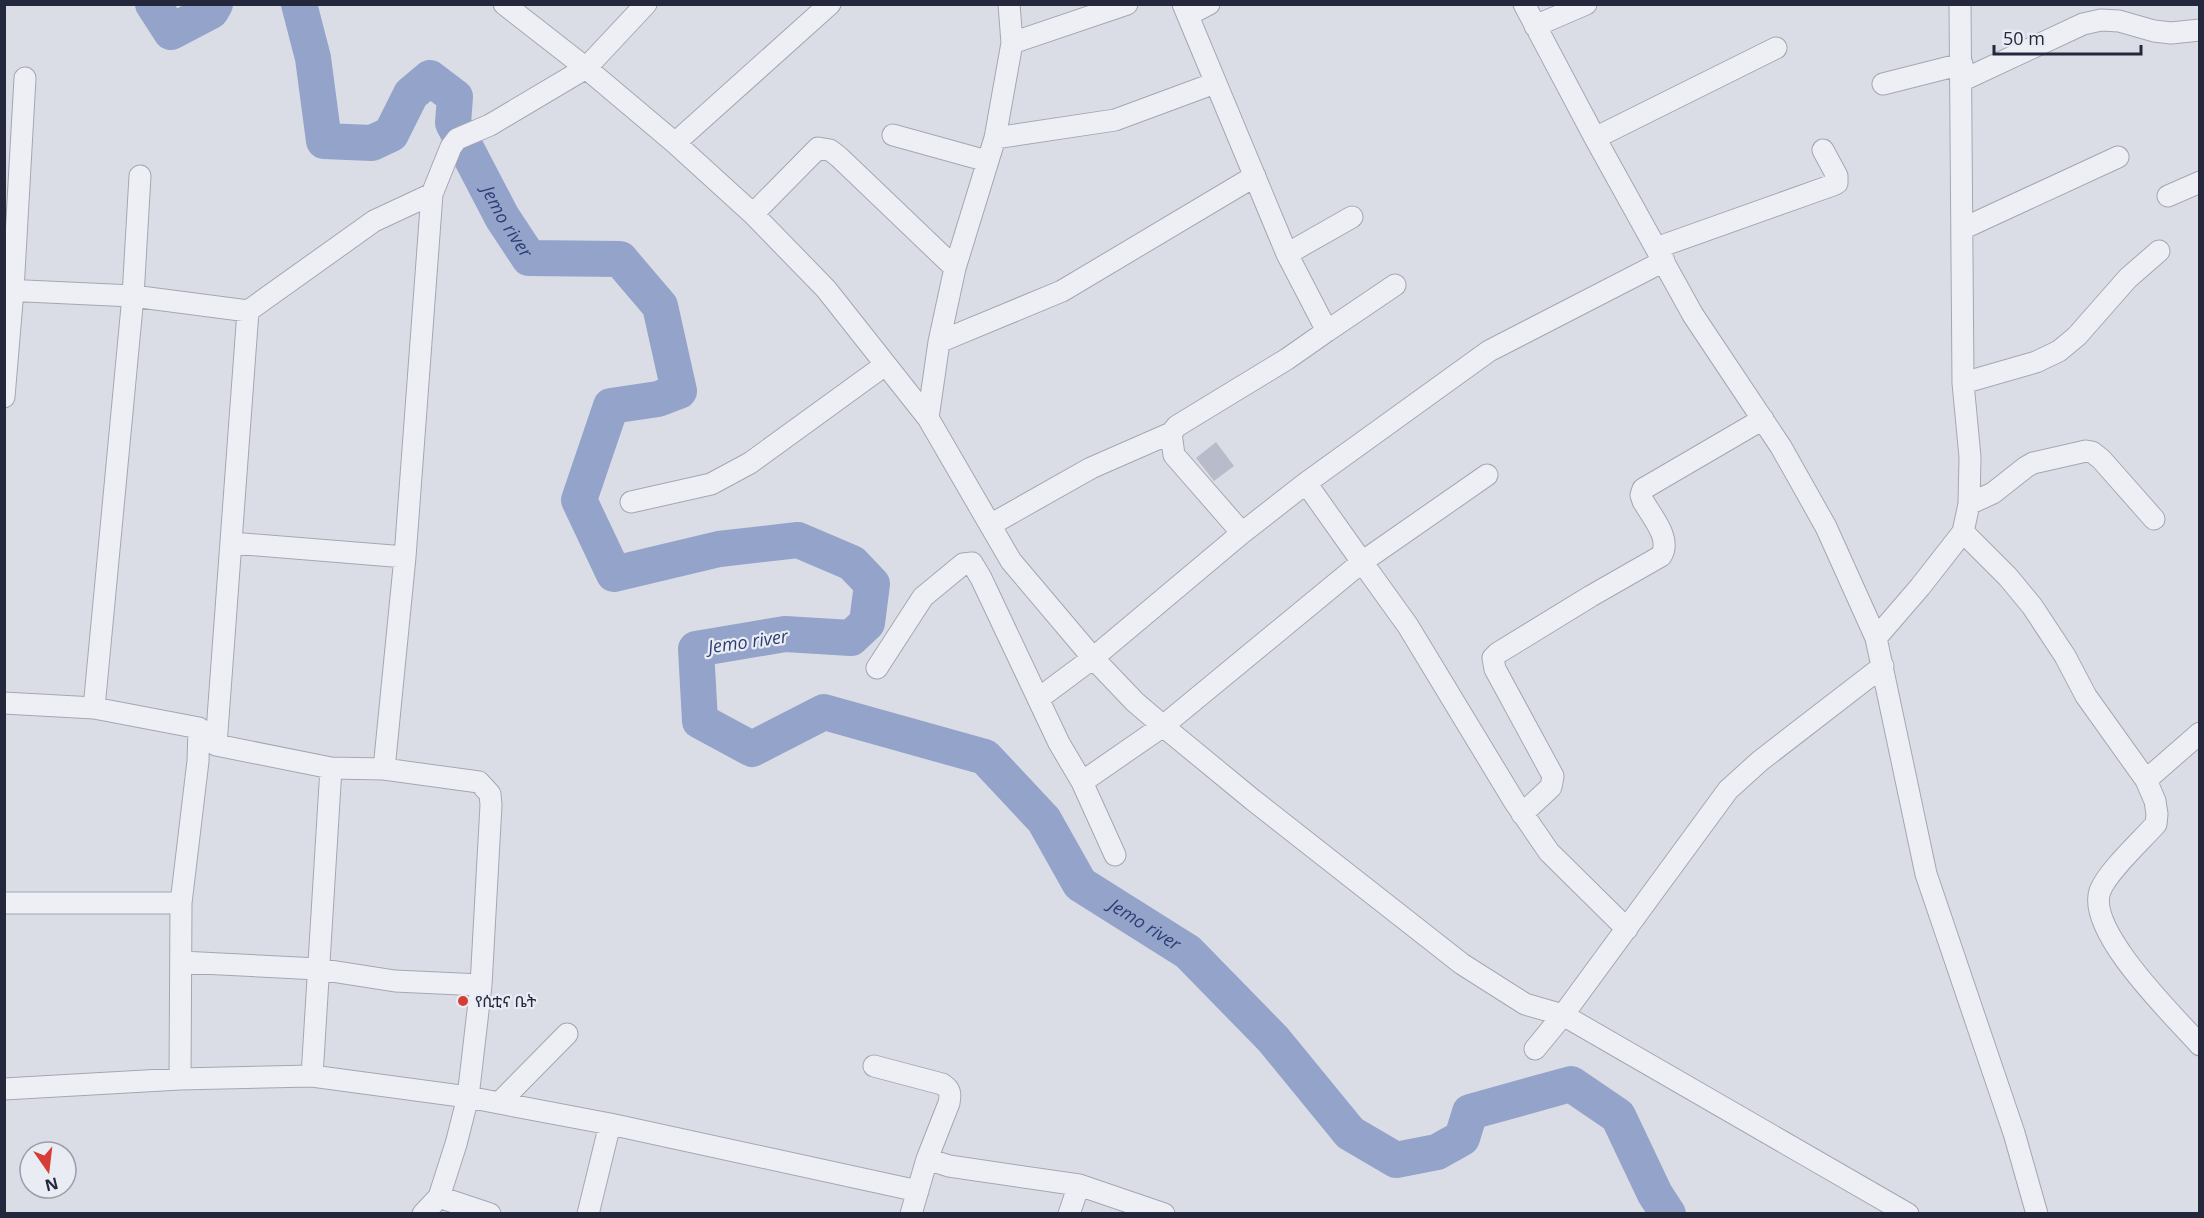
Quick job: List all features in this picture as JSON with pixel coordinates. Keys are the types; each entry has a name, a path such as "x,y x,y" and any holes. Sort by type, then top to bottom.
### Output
{"street":[{"path":"504,4 586,68 675,143 753,214 826,289 928,418 1011,561 1135,702 1262,807 1462,964 1525,1004 1563,1015 1908,1214"},
{"path":"384,769 405,557 432,194 451,147 458,140 490,125 586,68 646,4"},
{"path":"675,143 830,4"},
{"path":"928,418 939,342 955,268 995,138 1012,43 1009,4"},
{"path":"1012,43 1127,4"},
{"path":"1209,4 1185,10 1287,254 1327,331"},
{"path":"1524,4 1693,315 1781,447 1826,527 1875,638 1883,666 1926,874 2014,1133 2037,1214"},
{"path":"1535,26 1586,4"},
{"path":"1875,638 1920,587 1963,532 1969,504 1970,457 1963,383 1960,4"},
{"path":"1883,84 1961,72 2083,24 2101,20 2120,21 2154,31 2171,33 2199,30"},
{"path":"1595,138 1776,48"},
{"path":"4,397 9,290 25,78"},
{"path":"995,138 1115,120 1215,83"},
{"path":"893,135 987,161"},
{"path":"753,214 818,148 824,148 839,157 955,268"},
{"path":"1038,699 1094,658 1242,533 1306,483 1489,351 1660,254 1833,185 1838,179 1824,150"},
{"path":"1962,229 2118,157"},
{"path":"94,708 133,296 140,176"},
{"path":"939,342 1062,291 1255,176"},
{"path":"2169,196 2199,182"},
{"path":"9,290 133,296 248,311 374,221 432,194"},
{"path":"1287,254 1352,217"},
{"path":"1963,383 2036,362 2059,351 2077,336 2128,278 2158,251"},
{"path":"990,525 1091,468 1171,434 1177,426 1287,359 1395,285"},
{"path":"216,745 248,311"},
{"path":"631,502 711,484 750,463 885,365"},
{"path":"1522,814 1551,787 1553,777 1496,669 1493,658 1497,653 1661,556 1665,549 1665,539 1643,501 1641,495 1643,489 1762,418"},
{"path":"1171,434 1174,455 1242,533"},
{"path":"1969,504 1993,493 2033,463 2092,452 2101,459 2154,519"},
{"path":"1082,782 1163,726 1362,562 1487,475"},
{"path":"1306,483 1408,626 1522,814 1549,852 1627,929"},
{"path":"1963,532 2008,577 2032,606 2065,656 2086,696 2146,780 2155,801 2156,824 2101,889 2098,898 2100,916 2138,977 2199,1045"},
{"path":"232,543 405,557"},
{"path":"877,668 923,597 963,564 972,563 1059,743 1082,782 1115,855"},
{"path":"1535,1049 1563,1015 1728,790 1760,761 1883,666"},
{"path":"4,703 94,708 199,728 216,745 331,768 384,769 479,782 490,794 481,985 468,1097 439,1197 423,1214"},
{"path":"180,1079 182,903 198,761 199,728"},
{"path":"2146,780 2199,733"},
{"path":"312,1076 331,768"},
{"path":"4,903 182,903"},
{"path":"181,962 318,969 395,981 481,985"},
{"path":"499,1103 567,1034"},
{"path":"874,1066 942,1084 951,1094 927,1159 911,1214"},
{"path":"4,1089 180,1079 312,1076 468,1097 610,1124 918,1191"},
{"path":"588,1214 610,1124"},
{"path":"927,1159 949,1166 1079,1185 1164,1214"},
{"path":"1069,1214 1079,1185"},
{"path":"439,1197 490,1214"}],"building":[{"path":"1216,442 1234,466 1214,481 1196,458"}],"waterway":[{"name":"Jemo river","path":"153,4 171,32 211,11 215,4"},
{"name":"Jemo river","path":"299,4 313,58 324,141 372,143 391,134 411,94 430,78 455,97 453,123 502,217 529,258 620,259 660,306 679,391 658,399 611,406 579,500 614,574 719,549 798,540 852,563 872,584 867,623 851,638 785,634 696,649 700,721 752,749 824,712 985,757 1044,820 1080,884 1188,952 1273,1039 1350,1133 1396,1160 1437,1152 1462,1138 1470,1112 1571,1084 1618,1116 1655,1194 1668,1214"}],"place":[{"name":"የሲቲና ቤት","path":"463,1001"}]}
